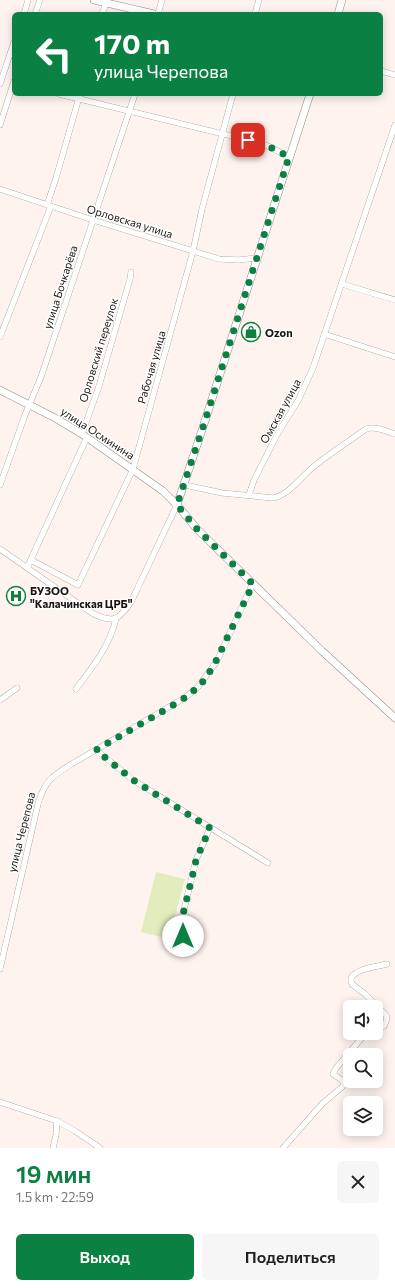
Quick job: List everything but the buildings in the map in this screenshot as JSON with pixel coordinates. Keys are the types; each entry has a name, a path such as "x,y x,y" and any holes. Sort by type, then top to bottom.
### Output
{"street":[{"path":"25,12 28,0"},
{"path":"36,12 40,0"},
{"path":"94,0 145,12"},
{"path":"159,12 162,0"},
{"path":"256,12 259,0"},
{"path":"339,12 342,0"},
{"path":"103,12 106,3"},
{"path":"12,48 0,81 12,82"},
{"path":"383,72 395,75"},
{"path":"0,125 12,88"},
{"path":"0,338 49,206 79,96 130,111 260,143 289,157"},
{"name":"улица Бочкарёва","path":"0,485 29,404 42,377 134,96"},
{"name":"Рабочая улица","path":"31,560 78,585 133,469 194,251 202,209 232,96"},
{"path":"0,549 92,614 101,618 108,620 116,618 121,615 131,602 185,485 309,96"},
{"name":"Омская улица","path":"249,495 254,480 279,430 298,400 313,368 395,124"},
{"name":"Орловская улица","path":"0,189 49,206 219,259 238,260 257,258"},
{"name":"Орловский переулок","path":"27,568 84,435 131,272"},
{"path":"342,284 395,300"},
{"path":"324,334 395,357"},
{"name":"улица Осминина","path":"0,390 29,404 84,435 163,491 197,529 253,584 322,651 395,718"},
{"path":"185,485 222,493 273,498 281,496 314,467 366,429 372,427 395,434"},
{"name":"улица Черепова","path":"0,969 42,789 58,772 175,704 198,687 206,678 216,661 253,584"},
{"path":"76,689 101,653 112,633 116,618"},
{"path":"0,700 17,688"},
{"path":"96,750 133,780 268,863"},
{"path":"191,946 185,942 183,936 183,914 196,860 210,828"},
{"path":"371,1000 353,985 351,978 363,970 387,964"},
{"path":"383,1012 388,1019 383,1026"},
{"path":"283,1148 322,1104 342,1087 344,1084 342,1080 333,1074 336,1068 360,1040"},
{"path":"0,1102 57,1121 100,1148"},
{"path":"53,1148 57,1121"}],"green space":[{"path":"156,872 185,879 169,939 141,932"}],"place":[{"name":"Ozon","path":"251,332"},
{"name":"БУЗОО \"Калачинская ЦРБ\"","path":"16,596"}],"route":[{"path":"183,936 183,914 196,860 210,828 133,780 96,750 175,704 198,687 206,678 216,661 253,584 197,529 177,505 185,485 289,157 268,146 248,140"}]}
